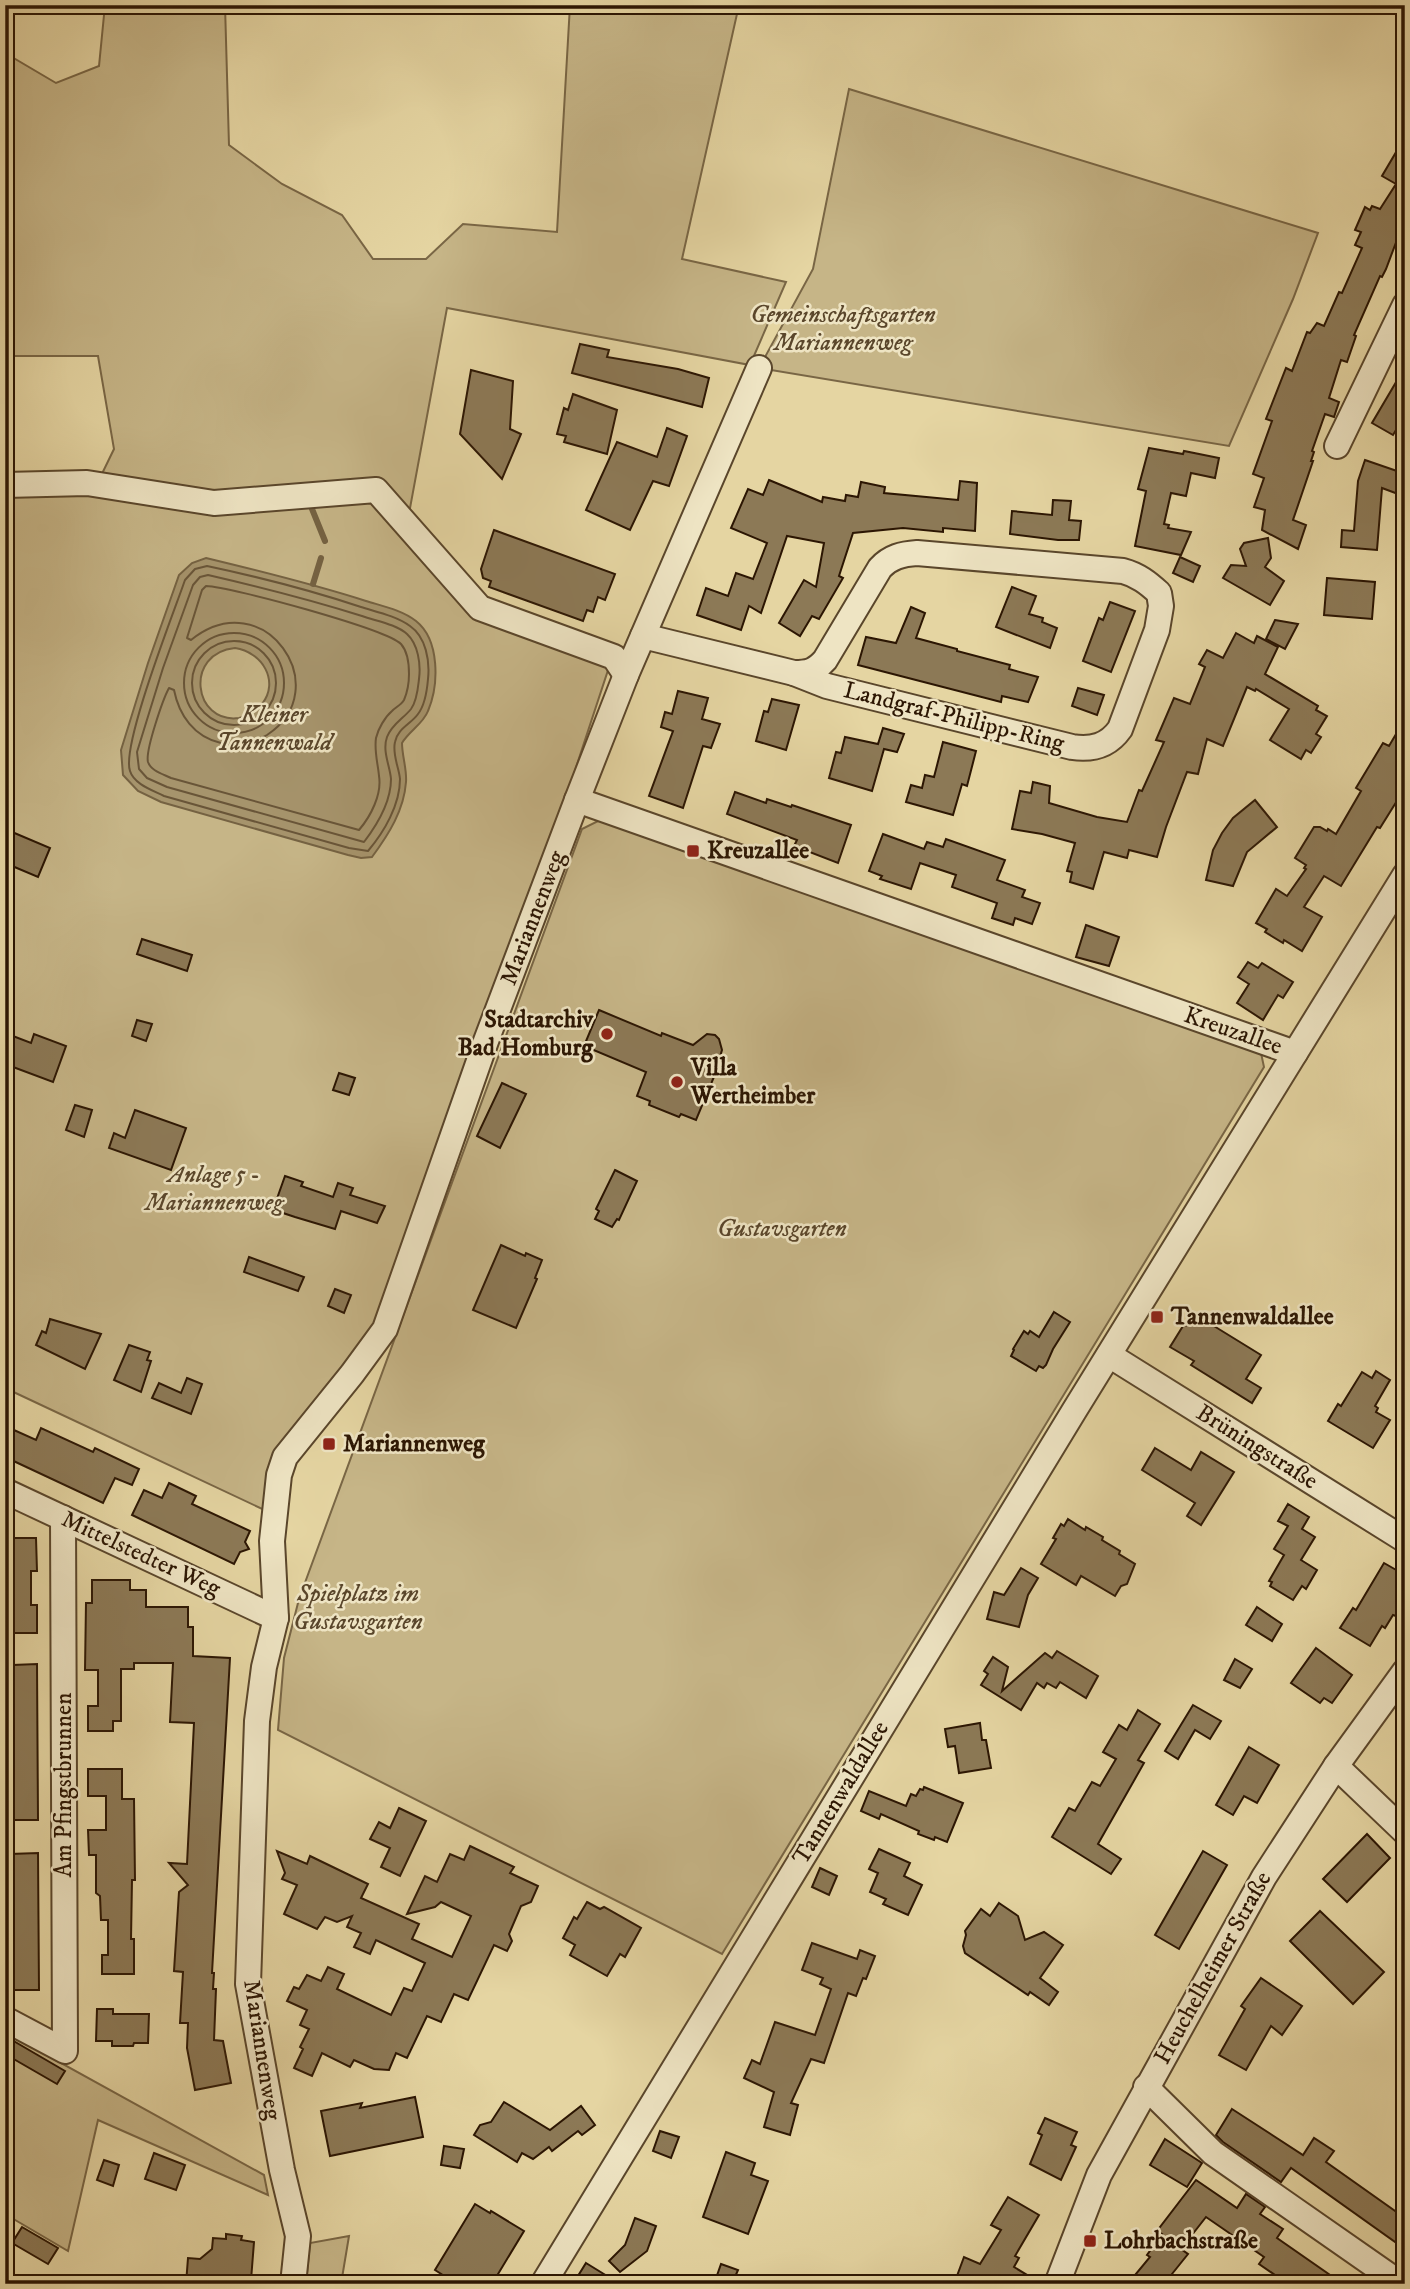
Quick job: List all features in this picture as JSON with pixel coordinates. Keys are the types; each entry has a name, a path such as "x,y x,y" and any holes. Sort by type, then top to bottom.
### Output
{"street":[{"path":"1337,446 1405,305"},
{"name":"Mariannenweg","path":"293,2284 298,2236 282,2170 248,1984 257,1721 264,1667 276,1618 272,1541 278,1475 285,1457 385,1329 486,1041 577,800 626,675 759,368"},
{"path":"5,485 87,483 214,503 376,490 480,608 614,657 626,675"},
{"name":"Landgraf-Philipp-Ring","path":"643,636 794,673 827,686 1072,747 1090,748 1109,740 1120,729 1157,631 1161,606 1159,593 1142,578 1123,571 917,552 904,554 895,556 880,568 825,660 809,673 794,673"},
{"name":"Kreuzallee","path":"577,800 1295,1053"},
{"name":"Tannenwaldallee","path":"543,2284 1405,875"},
{"name":"Brüningstraße","path":"1109,1355 1405,1540"},
{"name":"Mittelstedter Weg","path":"5,1491 276,1618"},
{"name":"Am Pfingstbrunnen","path":"5,2019 65,2051 63,1518"},
{"name":"Heuchelheimer Straße","path":"1057,2284 1099,2175 1264,1877 1336,1766 1405,1671"},
{"path":"1336,1766 1405,1832"},
{"path":"1146,2087 1213,2153 1401,2284"}],"green space":[{"path":"105,5 225,5 229,145 282,184 342,215 373,259 426,259 463,224 557,232 570,5 739,5 682,259 786,282 750,365 447,308 408,519 373,494 476,613 611,661 486,1041 385,1329 285,1457 273,1514 5,1388 5,488 97,484 114,449 98,356 5,356 5,53 56,83 99,66"},
{"name":"Gemeinschaftsgarten Mariannenweg","path":"849,89 1318,233 1293,299 1229,446 759,368 813,269"},
{"name":"Gustavsgarten","path":"602,819 1261,1053 1264,1067 722,1954 278,1730 284,1658 299,1599 582,829"},
{"path":"5,2032 264,2175 268,2195 98,2120 68,2251 5,2214"},
{"path":"349,2236 341,2284 306,2284 310,2243"}],"water":[{"path":"206,558 326,589 398,611 424,629 430,639 435,663 432,700 426,716 402,743 405,792 390,831 372,857 348,855 161,802 138,791 123,775 121,750 148,663 179,575 192,563","holes":["235,648 260,661 265,669 269,686 267,695 260,707 249,715 239,718 224,717 212,710 204,700 202,674 208,662 219,653"]}],"building":[{"path":"1405,137 1405,212 1400,223 1403,224 1386,269 1382,277 1380,276 1354,335 1356,336 1347,362 1341,360 1329,398 1339,402 1334,417 1325,414 1293,520 1306,525 1298,549 1262,530 1265,510 1254,507 1264,478 1253,474 1272,421 1266,419 1286,368 1292,371 1307,332 1310,333 1317,323 1324,326 1339,292 1342,293 1362,248 1355,245 1361,232 1355,230 1365,207 1370,210 1372,206 1380,209 1396,184 1382,176"},
{"path":"580,344 609,350 607,357 678,369 709,378 702,407 572,373"},
{"path":"1405,367 1405,415 1393,435 1372,423"},
{"path":"471,370 513,381 510,429 521,434 502,479 460,434"},
{"path":"573,394 617,410 607,454 564,442 566,436 557,434 564,408 568,410"},
{"path":"667,428 687,436 669,486 653,481 630,530 586,510 617,442 657,457"},
{"path":"1149,448 1219,458 1215,478 1191,473 1186,496 1171,493 1164,524 1169,525 1168,528 1191,532 1181,555 1135,546 1146,491 1138,489"},
{"path":"1365,460 1397,471 1398,494 1382,488 1377,550 1341,547 1342,530 1354,531 1358,481"},
{"path":"769,480 822,502 823,497 845,501 846,495 858,497 861,482 885,487 884,493 958,500 960,481 977,483 975,531 943,528 943,532 903,528 853,533 839,576 843,578 819,619 812,616 800,636 779,623 804,580 816,587 824,543 787,536 761,613 749,606 741,630 697,615 706,588 728,596 736,573 753,579 767,543 731,528 748,489 763,495"},
{"path":"1053,500 1071,501 1069,520 1081,521 1079,540 1010,534 1012,511 1052,515"},
{"path":"494,530 615,574 605,600 598,597 593,612 587,610 583,621 489,587 491,581 483,578 481,569"},
{"path":"1268,538 1271,558 1265,567 1284,581 1270,605 1223,578 1231,565 1246,566 1240,549 1244,543"},
{"path":"1180,557 1200,566 1193,582 1173,573"},
{"path":"1327,578 1375,582 1372,619 1324,615"},
{"path":"1012,587 1036,596 1029,614 1043,618 1042,622 1057,628 1050,648 996,627"},
{"path":"1110,602 1135,611 1111,672 1083,661 1099,618 1103,620"},
{"path":"911,607 925,613 916,638 1010,665 1009,669 1038,677 1028,702 1002,696 1001,702 858,665 866,637 896,643"},
{"path":"1275,620 1298,624 1285,649 1266,639"},
{"path":"1236,633 1254,643 1257,636 1278,647 1265,674 1318,706 1316,710 1327,716 1316,734 1321,737 1311,753 1306,750 1301,759 1270,740 1289,709 1256,689 1255,691 1247,687 1223,746 1207,739 1198,774 1187,772 1157,857 1129,850 1127,858 1104,852 1093,889 1070,882 1072,872 1067,871 1075,843 1012,829 1020,791 1031,793 1033,782 1050,786 1049,803 1097,817 1127,822 1139,790 1142,791 1164,742 1156,740 1174,698 1190,704 1205,667 1199,664 1207,650 1223,658"},
{"path":"1078,688 1104,695 1097,715 1072,706"},
{"path":"678,691 708,698 702,719 720,724 711,748 703,746 683,808 649,796 673,731 661,727 665,712 672,714"},
{"path":"772,699 799,705 786,750 756,741 764,711 768,712"},
{"path":"1405,719 1405,788 1380,828 1377,827 1341,886 1324,876 1304,907 1322,917 1302,951 1284,940 1283,943 1256,923 1276,889 1287,896 1306,869 1306,865 1295,858 1314,827 1327,831 1328,829 1336,834 1361,791 1356,788 1383,743 1389,746"},
{"path":"883,728 904,734 897,752 884,749 872,791 829,778 836,752 841,753 845,737 878,744"},
{"path":"943,742 976,751 967,786 962,784 953,815 906,802 911,785 922,788 925,775 934,777"},
{"path":"735,792 766,803 767,799 791,807 792,805 851,825 838,863 794,846 797,840 727,814"},
{"path":"1255,800 1277,827 1247,852 1233,886 1206,880 1213,850 1222,833 1233,818"},
{"path":"5,829 50,848 38,877 5,863"},
{"path":"883,834 924,849 927,842 943,847 946,839 1005,860 997,880 1025,890 1022,897 1040,903 1032,924 1015,918 1013,925 992,918 997,903 952,887 956,875 920,863 911,889 880,879 882,876 869,871"},
{"path":"1086,925 1119,937 1109,966 1076,957"},
{"path":"142,939 192,955 187,971 137,954"},
{"path":"1248,962 1258,968 1262,963 1293,982 1283,998 1278,995 1263,1020 1237,1003 1249,984 1238,977"},
{"name":"Villa Wertheimber","path":"599,1010 661,1036 662,1033 693,1045 707,1034 715,1035 719,1039 721,1060 696,1120 681,1114 679,1117 649,1105 650,1101 637,1096 646,1072 584,1046"},
{"path":"137,1020 152,1024 146,1041 132,1036"},
{"path":"5,1033 31,1043 34,1034 66,1046 53,1082 5,1064"},
{"path":"339,1073 355,1078 349,1095 333,1090"},
{"path":"502,1083 526,1094 500,1148 477,1136"},
{"path":"75,1105 92,1110 84,1137 66,1130"},
{"path":"135,1110 186,1128 171,1170 109,1148 114,1133 125,1138"},
{"path":"615,1170 637,1181 619,1220 617,1219 612,1227 595,1219 599,1211 596,1209"},
{"path":"285,1176 303,1182 301,1186 333,1197 338,1183 353,1188 350,1195 385,1206 377,1223 341,1211 335,1229 280,1212 281,1209 274,1207"},
{"path":"501,1245 542,1260 535,1278 537,1279 516,1328 473,1310"},
{"path":"249,1257 304,1277 298,1291 244,1272"},
{"path":"335,1289 351,1295 344,1313 328,1306"},
{"path":"1054,1312 1070,1322 1046,1365 1043,1368 1039,1366 1036,1371 1011,1356 1013,1349 1024,1331 1028,1334 1030,1331 1039,1337"},
{"path":"1196,1315 1261,1355 1246,1379 1261,1388 1252,1403 1191,1365 1194,1361 1170,1347 1183,1326 1189,1325"},
{"path":"50,1319 101,1334 85,1369 36,1345 42,1331 46,1333"},
{"path":"129,1345 150,1352 147,1360 151,1361 141,1392 114,1380"},
{"path":"1376,1371 1390,1380 1375,1406 1378,1408 1376,1412 1390,1420 1373,1448 1328,1421 1338,1404 1341,1406 1362,1372 1372,1378"},
{"path":"187,1378 202,1384 191,1414 152,1398 159,1383 181,1393"},
{"path":"5,1426 36,1440 41,1428 93,1452 95,1448 139,1469 132,1485 115,1478 103,1503 5,1457"},
{"path":"1155,1448 1191,1470 1201,1452 1234,1472 1201,1525 1187,1516 1195,1503 1142,1470"},
{"path":"169,1483 196,1496 192,1504 250,1531 245,1542 249,1549 240,1552 234,1564 132,1515 144,1490 162,1498"},
{"path":"1288,1504 1309,1517 1302,1529 1315,1537 1301,1560 1317,1570 1306,1589 1302,1586 1293,1600 1270,1586 1272,1582 1269,1581 1284,1555 1274,1549 1288,1526 1278,1521"},
{"path":"1068,1519 1103,1537 1102,1540 1135,1564 1127,1584 1121,1586 1115,1596 1081,1576 1076,1585 1041,1564 1056,1539 1053,1538 1061,1524 1064,1526"},
{"path":"5,1538 36,1538 37,1571 31,1571 31,1605 37,1605 37,1633 13,1633 13,1606 10,1606 10,1599 6,1599"},
{"path":"1384,1563 1405,1575 1405,1602 1385,1628 1382,1626 1370,1646 1340,1628 1353,1608 1356,1610"},
{"path":"1021,1568 1038,1578 1028,1595 1019,1627 987,1619 994,1592 1004,1595"},
{"path":"92,1580 130,1580 130,1590 146,1590 146,1607 188,1607 188,1627 193,1627 193,1656 230,1658 212,1973 213,1989 216,1989 214,2040 223,2041 231,2083 195,2090 187,2048 188,2023 180,2023 183,1972 174,1971 179,1892 188,1885 169,1863 187,1864 194,1723 170,1722 173,1663 134,1663 134,1669 121,1669 121,1721 113,1721 113,1731 88,1731 88,1706 98,1706 98,1670 85,1670 86,1603 92,1603"},
{"path":"1257,1607 1282,1624 1272,1641 1246,1625"},
{"path":"1316,1648 1352,1675 1332,1703 1324,1698 1320,1703 1291,1683"},
{"path":"1057,1651 1098,1676 1086,1698 1060,1682 1056,1688 1047,1683 1044,1688 1037,1683 1021,1710 981,1685 988,1674 984,1671 993,1657 1008,1667 1002,1691 1045,1653 1052,1658"},
{"path":"1235,1659 1252,1669 1240,1688 1224,1680"},
{"path":"37,1664 38,1820 5,1820 5,1725 13,1725 13,1665"},
{"path":"1193,1705 1221,1721 1210,1739 1195,1730 1178,1759 1165,1751"},
{"path":"1138,1710 1160,1724 1138,1760 1144,1763 1098,1844 1121,1859 1111,1874 1052,1837 1069,1808 1075,1811 1092,1782 1100,1786 1116,1759 1103,1752 1119,1725 1127,1730"},
{"path":"980,1723 991,1768 959,1773 955,1746 948,1747 945,1729"},
{"path":"1249,1747 1279,1765 1257,1803 1244,1796 1233,1815 1216,1805"},
{"path":"88,1769 122,1769 122,1799 134,1799 135,1880 132,1880 131,1939 134,1939 134,1974 102,1974 102,1955 108,1955 108,1920 101,1920 100,1896 96,1893 96,1855 89,1855 88,1830 106,1830 106,1796 88,1796"},
{"path":"924,1787 963,1803 947,1842 918,1834 919,1831 881,1814 879,1819 861,1811 869,1791 906,1806 911,1794 916,1796"},
{"path":"399,1808 426,1821 400,1876 381,1867 390,1848 370,1839 379,1822 390,1828"},
{"path":"1367,1834 1390,1858 1347,1902 1323,1879"},
{"path":"470,1846 514,1867 510,1873 538,1886 531,1902 521,1906 509,1934 512,1941 507,1951 494,1945 468,2000 454,1994 441,2022 427,2016 407,2058 396,2053 389,2070 374,2069 354,2060 350,2067 322,2053 312,2076 294,2068 309,2029 300,2025 307,2010 287,2001 294,1987 299,1989 307,1975 321,1981 328,1967 344,1974 337,1989 391,2015 404,1988 412,1991 425,1963 376,1940 370,1954 354,1947 361,1933 347,1927 352,1916 337,1922 325,1917 317,1929 284,1914 297,1885 282,1879 285,1873 277,1851 307,1864 310,1856 368,1884 361,1898 419,1924 412,1939 452,1957 471,1916 441,1902 435,1907 407,1914 425,1876 437,1882 450,1854 464,1860"},
{"path":"879,1849 910,1863 904,1876 922,1885 908,1915 883,1904 886,1899 870,1892 878,1873 869,1869"},
{"path":"1203,1851 1227,1865 1179,1949 1155,1935"},
{"path":"38,1853 39,1990 11,1990 11,1947 5,1947 5,1884 10,1884 10,1854"},
{"path":"820,1868 837,1876 829,1895 812,1887"},
{"path":"587,1902 600,1909 604,1907 641,1928 625,1957 620,1954 607,1976 570,1955 575,1945 563,1938 574,1917 577,1919"},
{"path":"999,1903 1018,1916 1025,1940 1044,1932 1063,1945 1040,1978 1058,1992 1049,2005 1030,1992 1028,1995 965,1953 965,1931 981,1909 990,1916"},
{"path":"1320,1911 1384,1972 1353,2004 1290,1941"},
{"path":"812,1943 857,1959 860,1950 875,1956 856,1996 848,1993 824,2063 811,2059 791,2103 798,2105 790,2135 764,2127 774,2092 744,2078 752,2060 760,2064 775,2022 815,2035 831,1989 820,1984 823,1978 802,1970"},
{"path":"1261,1978 1302,2006 1282,2035 1271,2026 1246,2070 1219,2055 1245,2009 1241,2006"},
{"path":"97,2009 113,2009 113,2014 149,2014 148,2043 112,2046 112,2041 96,2041"},
{"path":"5,2036 65,2071 57,2084 5,2054"},
{"path":"415,2097 423,2137 330,2156 321,2111 362,2103 360,2108"},
{"path":"504,2102 550,2130 581,2106 595,2125 582,2135 578,2131 552,2151 549,2147 533,2159 522,2153 517,2162 474,2135 480,2125 491,2122"},
{"path":"1232,2109 1303,2155 1314,2138 1334,2151 1326,2162 1405,2218 1405,2249 1291,2168 1281,2182 1223,2142 1216,2135"},
{"path":"1045,2118 1077,2132 1071,2145 1076,2147 1061,2180 1030,2164 1042,2135 1038,2133"},
{"path":"660,2131 679,2137 671,2158 653,2151"},
{"path":"1165,2139 1202,2163 1187,2187 1150,2165"},
{"path":"444,2146 464,2149 460,2168 441,2165"},
{"path":"726,2152 755,2163 751,2175 768,2181 748,2234 703,2217"},
{"path":"154,2153 185,2165 176,2190 145,2179"},
{"path":"104,2160 119,2165 113,2186 97,2180"},
{"path":"1196,2180 1237,2208 1246,2194 1265,2207 1260,2214 1283,2229 1277,2238 1343,2284 1288,2284 1259,2264 1264,2257 1206,2217 1181,2249 1188,2254 1172,2274 1184,2284 1147,2284 1135,2275 1150,2257 1147,2255 1162,2234 1157,2231"},
{"path":"1008,2197 1039,2215 1015,2256 1019,2258 1014,2267 1042,2284 954,2284 964,2257 980,2264 1001,2230 991,2225"},
{"path":"475,2204 524,2231 492,2284 457,2284 435,2270"},
{"path":"635,2218 656,2226 647,2251 620,2272 609,2261 625,2245"},
{"path":"22,2227 58,2248 48,2264 12,2243"},
{"path":"226,2234 242,2236 241,2240 254,2242 251,2280 232,2278 225,2284 186,2284 188,2258 200,2259 212,2249 213,2238 226,2239"},
{"path":"586,2263 620,2284 573,2284"},
{"path":"721,2264 738,2270 732,2284 714,2284"}],"waterway":[{"path":"310,504 325,541"},
{"path":"313,584 321,558"}],"place":[{"name":"Kreuzallee","path":"693,851"},
{"name":"Stadtarchiv Bad Homburg","path":"607,1034"},
{"name":"Villa Wertheimber","path":"677,1082"},
{"name":"Tannenwaldallee","path":"1157,1317"},
{"name":"Mariannenweg","path":"329,1444"},
{"name":"Lohrbachstraße","path":"1090,2241"}],"park label":[{"name":"Kleiner Tannenwald","path":"274,729"},
{"name":"Anlage 5 - Mariannenweg","path":"214,1189"},
{"name":"Spielplatz im Gustavsgarten","path":"358,1608"}]}
